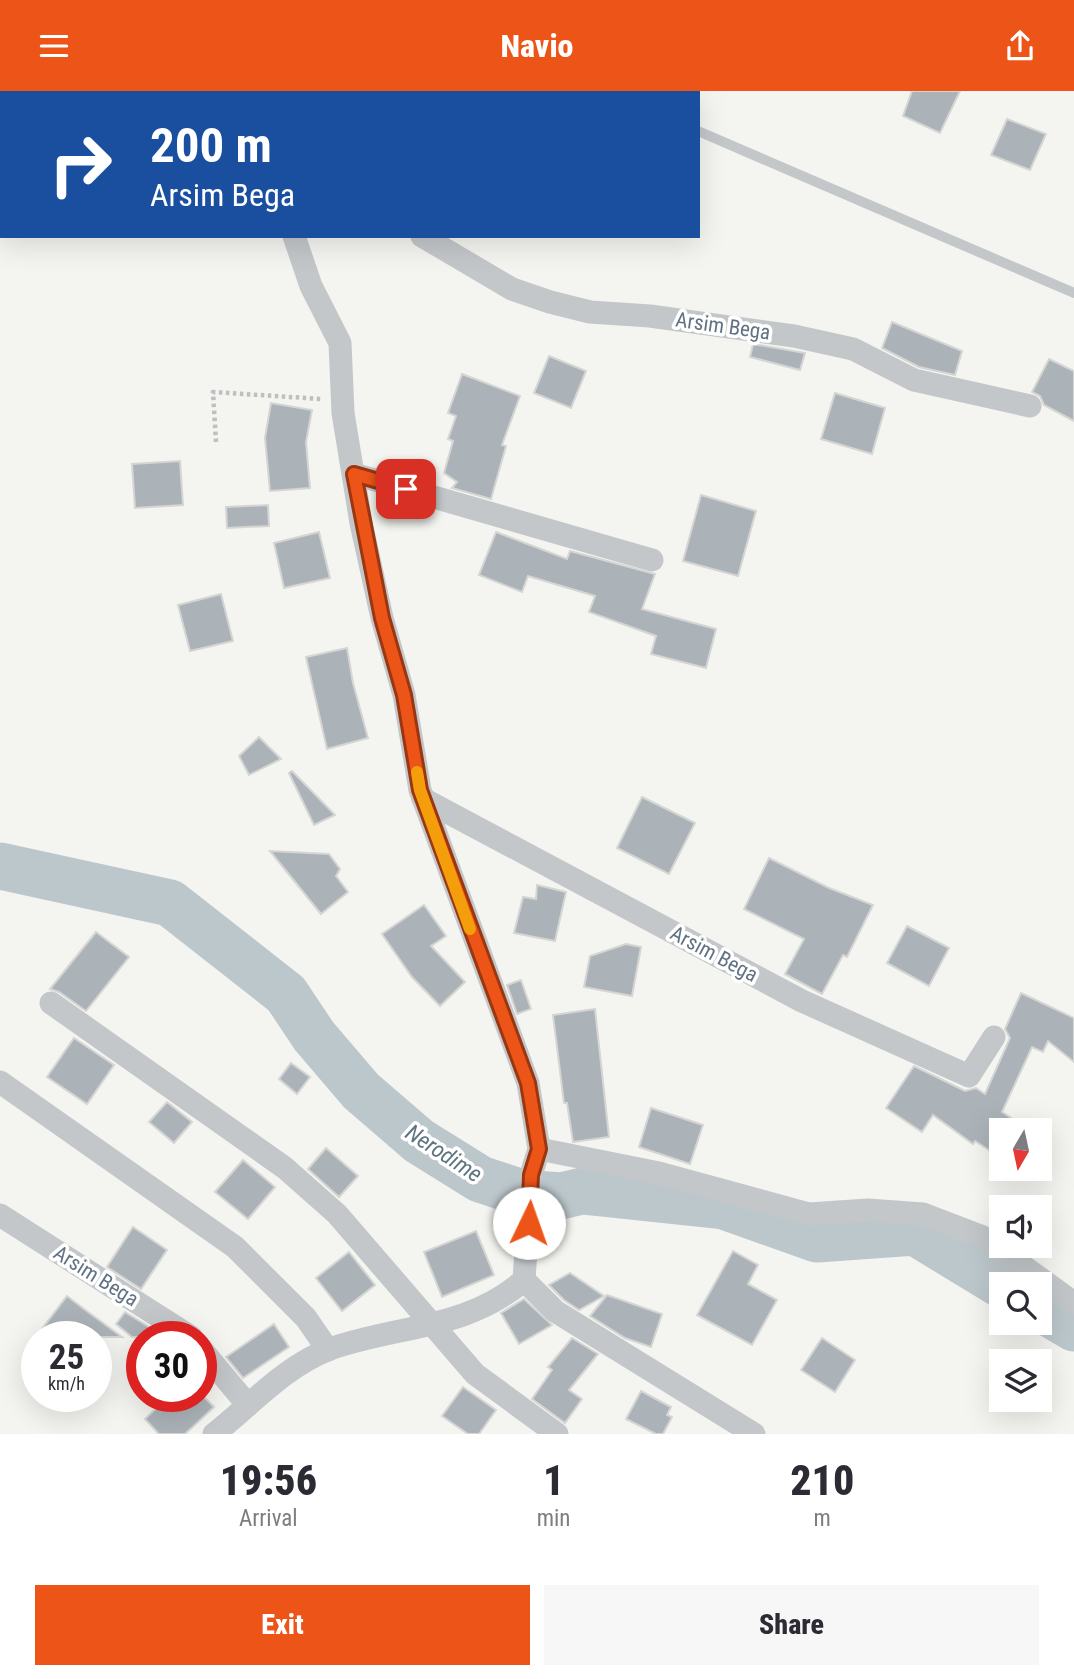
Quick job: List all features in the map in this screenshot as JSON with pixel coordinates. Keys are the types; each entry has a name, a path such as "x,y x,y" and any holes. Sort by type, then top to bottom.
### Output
{"street":[{"path":"214,1434 247,1404 328,1350 482,1310 524,1280 531,1175 539,1149 528,1083 423,799 404,695 373,578 354,474 342,400 340,343 311,286 295,238"},
{"name":"Arsim Bega","path":"425,238 512,289 550,302 590,312 733,326 829,343 853,349 914,380 1030,406"},
{"path":"354,474 652,560"},
{"name":"Arsim Bega","path":"423,799 802,1001 969,1076 994,1037"},
{"path":"51,1003 285,1168 337,1214 475,1374 557,1434"},
{"path":"0,1081 235,1247 306,1318 328,1350"},
{"path":"539,1149 659,1173 809,1214 868,1210 923,1215 983,1237 1074,1303"},
{"name":"Arsim Bega","path":"0,1216 166,1321"},
{"path":"524,1280 555,1311 754,1434"},
{"path":"217,1368 247,1404"}],"lane":[{"path":"700,132 1074,293"}],"path":[{"path":"216,442 213,392 342,400"}],"building":[{"path":"912,91 960,91 940,133 903,116"},
{"path":"1007,119 1046,134 1030,170 991,155"},
{"path":"892,322 962,351 955,375 919,367 882,348"},
{"path":"753,344 805,353 800,370 750,357"},
{"path":"549,356 586,371 571,408 534,393"},
{"path":"1049,359 1074,371 1074,421 1044,405 1040,396 1032,392"},
{"path":"462,374 520,396 502,445 506,446 491,499 452,488 457,482 444,473 453,441 448,439 456,416 448,413"},
{"path":"835,393 885,408 872,454 821,439"},
{"path":"271,403 312,410 306,442 310,488 270,491 265,438"},
{"path":"180,461 183,505 135,508 132,464"},
{"path":"701,495 756,511 738,576 683,561"},
{"path":"268,505 269,526 227,528 226,507"},
{"path":"319,532 330,578 284,588 274,543"},
{"path":"496,532 567,559 570,551 655,574 642,609 716,629 706,668 651,654 656,636 589,612 595,596 528,576 522,592 479,575"},
{"path":"221,594 233,641 190,651 178,605"},
{"path":"347,648 353,683 368,738 327,749 306,657"},
{"path":"259,737 281,759 249,775 239,756"},
{"path":"292,771 335,815 314,825 289,773"},
{"path":"642,797 695,823 669,874 617,848"},
{"path":"270,851 329,854 340,869 336,876 348,892 321,914"},
{"path":"769,858 829,888 873,905 847,957 843,955 822,994 785,974 804,939 744,909"},
{"path":"537,885 566,892 555,941 514,933 523,897 536,899"},
{"path":"424,905 446,936 431,946 465,982 440,1006 412,977 382,934"},
{"path":"907,926 949,948 929,986 887,963"},
{"path":"96,932 129,957 86,1011 59,992 50,989"},
{"path":"626,944 641,947 632,996 584,987 590,956"},
{"path":"521,980 531,1009 517,1014 507,985"},
{"path":"1021,993 1074,1018 1074,1062 1048,1041 1043,1052 1032,1047 1002,1112 1011,1118 989,1118 989,1150 975,1141 973,1144 933,1115 922,1132 886,1108 914,1066 965,1091 976,1088 985,1094 1010,1038 1005,1029"},
{"path":"595,1009 609,1137 573,1142 567,1103 564,1103 553,1015"},
{"path":"74,1038 114,1065 87,1104 47,1077"},
{"path":"291,1063 310,1077 297,1094 279,1079"},
{"path":"167,1102 192,1122 174,1143 149,1122"},
{"path":"651,1108 703,1125 690,1164 639,1147"},
{"path":"326,1148 358,1176 339,1197 308,1169"},
{"path":"243,1160 275,1187 248,1219 215,1192"},
{"path":"133,1227 167,1250 141,1289 107,1267"},
{"path":"476,1231 494,1275 442,1297 424,1252"},
{"path":"733,1251 758,1265 748,1284 777,1300 752,1345 697,1315"},
{"path":"349,1252 375,1285 342,1311 316,1278"},
{"path":"570,1273 604,1296 579,1310 564,1300 549,1285"},
{"path":"607,1295 662,1314 651,1347 625,1338 590,1316"},
{"path":"67,1296 100,1321 48,1321"},
{"path":"524,1299 552,1325 519,1344 501,1313"},
{"path":"125,1312 139,1321 126,1321 126,1332 116,1324"},
{"path":"274,1324 289,1347 243,1378 226,1357"},
{"path":"112,1330 122,1337 112,1337"},
{"path":"572,1338 598,1354 569,1390 582,1399 565,1423 532,1399 552,1370 548,1367"},
{"path":"822,1338 855,1360 835,1392 801,1370"},
{"path":"463,1387 496,1410 479,1434 468,1434 442,1416"},
{"path":"641,1391 671,1407 667,1415 672,1417 663,1434 656,1434 626,1419"},
{"path":"152,1412 209,1412 185,1434 159,1434 145,1419"}],"waterway":[{"name":"Nerodime","path":"0,866 170,903 286,994 314,1036 361,1091 419,1141 480,1179 522,1193 561,1196 582,1191 724,1206 817,1239 915,1232 989,1277"},
{"name":"Nerodime","path":"1052,1315 1074,1328"}],"slow traffic":[{"path":"417,772 420,790 470,929"}],"route":[{"path":"406,489 354,474 361,523 382,618 404,695 420,790 528,1083 539,1149 531,1175 529,1223"}]}
